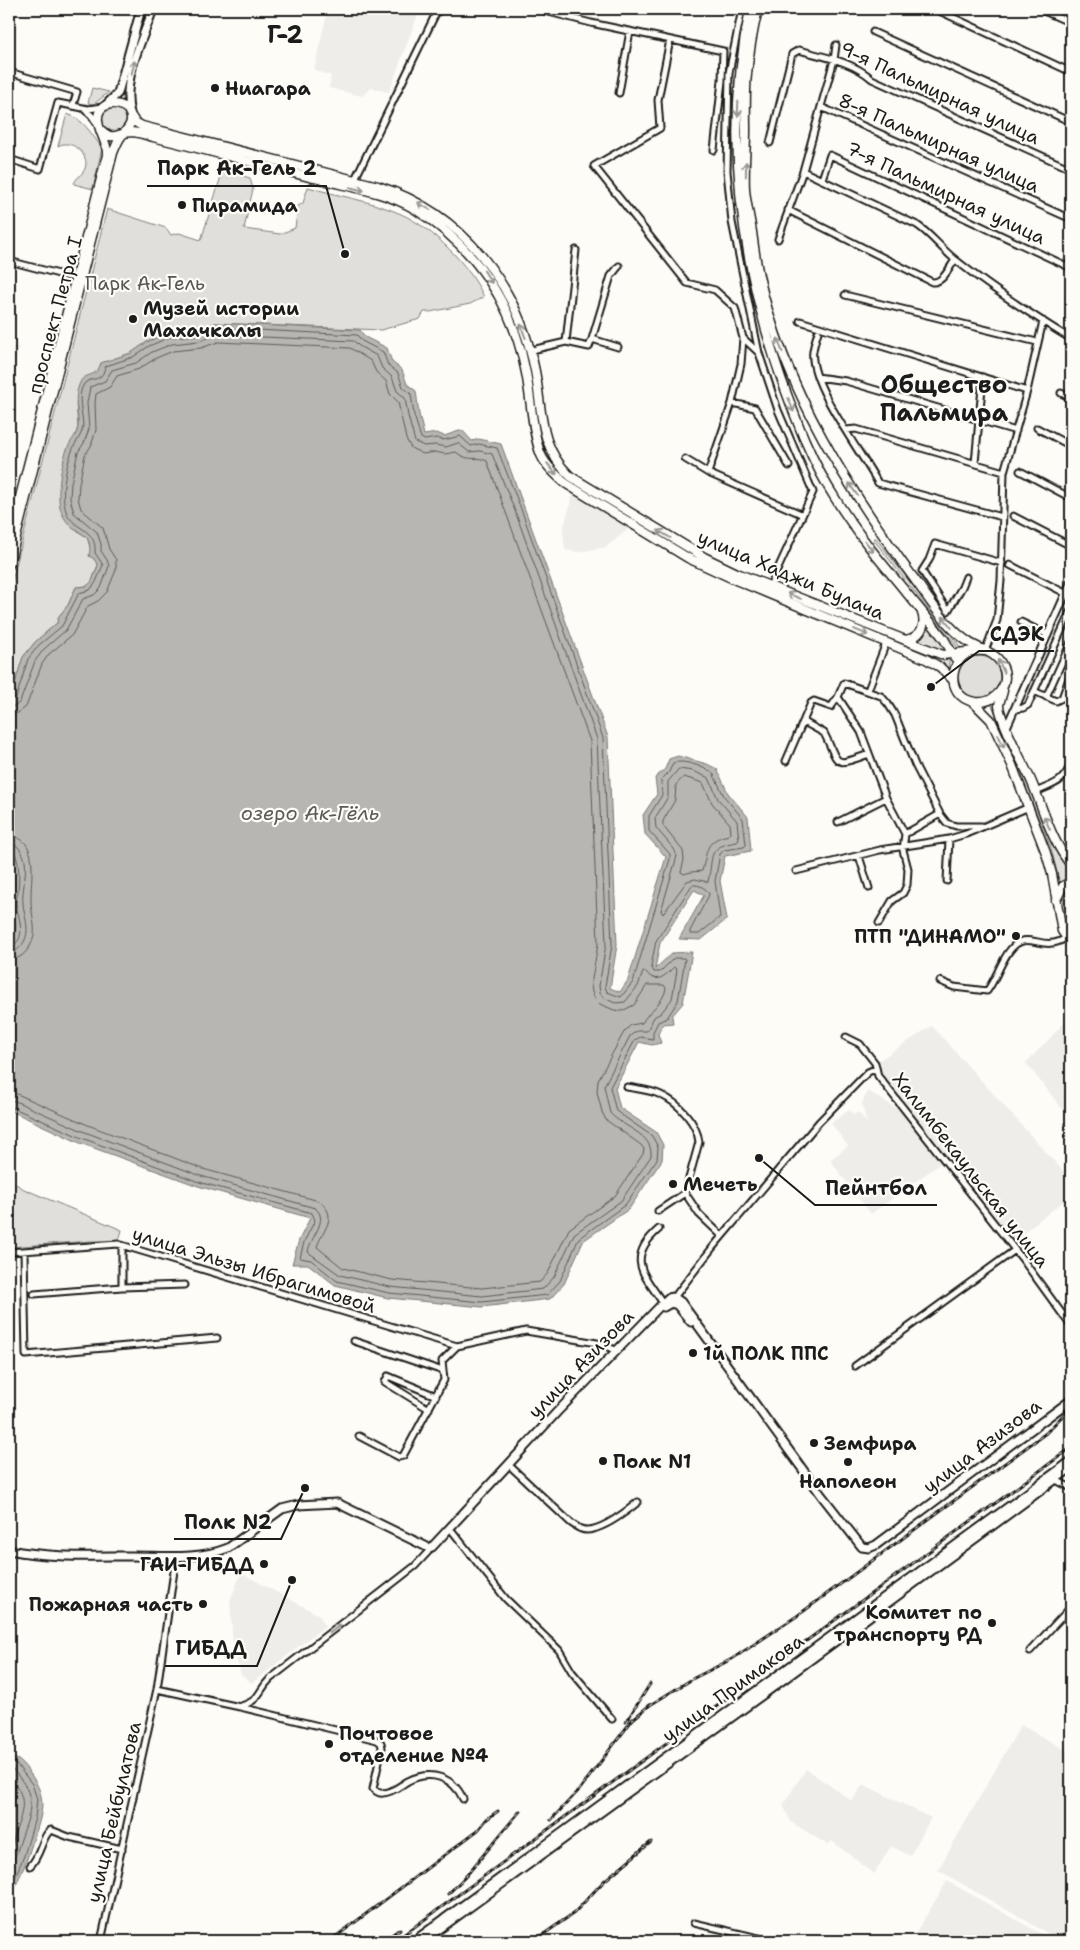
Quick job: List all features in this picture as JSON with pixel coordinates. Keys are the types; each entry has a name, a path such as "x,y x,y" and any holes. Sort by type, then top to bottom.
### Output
{"main road":[{"path":"141,9 118,93 104,107 98,117 100,129 112,137 141,130"},
{"path":"124,134 130,126 131,116 128,103 129,84 151,9"},
{"path":"750,9 739,84 737,151 739,192 745,238 763,320 781,377 804,440 824,480 850,522 944,638 954,655 956,664 953,680 959,693 973,702 990,720 998,733 1048,860 1062,929 1068,941"},
{"path":"758,9 747,75 746,189 759,276 784,356 813,420 841,471 895,552 951,627 971,644 993,655 1002,664 1005,675 999,705 1041,808 1062,853 1071,865"},
{"path":"104,107 111,103 119,104 126,108 131,116"},
{"name":"улица Хаджи Булача","path":"131,116 141,130 377,190 431,210 452,225 479,251 501,284 515,310 535,372 550,452 570,476 684,546 769,590 933,662 946,671 953,680"},
{"name":"проспект Петра I","path":"78,279 108,155 107,146 100,129"},
{"name":"улица Хаджи Булача","path":"141,130 355,179 377,190"},
{"name":"проспект Петра I","path":"9,565 10,540 78,279 113,153 124,134"},
{"name":"улица Хаджи Булача","path":"405,199 455,239 487,274 505,308 526,370 542,455 551,470 566,483 688,558 943,655 954,655"},
{"path":"535,424 543,422"},
{"path":"905,640 914,638 922,629 924,620 920,609"},
{"path":"886,643 889,635"},
{"path":"954,655 973,651 985,651"},
{"path":"956,664 964,655 973,651"},
{"path":"973,702 983,702 992,699 1000,692 1004,685"},
{"path":"1056,900 1063,886 1071,882"},
{"name":"улица Азизова","path":"176,1560 218,1552 228,1548 287,1507 337,1503 429,1548 432,1547 616,1350 668,1302"},
{"name":"улица Азизова","path":"9,1552 28,1557 176,1560 226,1553 284,1510 336,1506 428,1552 438,1549 568,1404 668,1302"},
{"name":"улица Азизова","path":"668,1302 677,1305 686,1316 857,1548 862,1551 868,1552 878,1548 929,1507 1071,1400"},
{"name":"улица Азизова","path":"929,1507 1071,1404"},
{"name":"улица Примакова","path":"422,1941 764,1694 1052,1478 1071,1461"},
{"name":"улица Примакова","path":"414,1941 1052,1478 1071,1468"}],"street":[{"path":"355,179 438,9"},
{"path":"537,9 670,40 723,50 722,81 714,150"},
{"path":"742,9 729,72 727,171 732,222 758,353 778,410 813,492 801,515 769,590"},
{"path":"936,9 1071,72"},
{"path":"1039,9 1049,10 1071,23"},
{"path":"619,93 630,31"},
{"path":"873,32 1071,122"},
{"path":"670,40 658,100 660,128 594,166 688,283 715,290 735,308 743,338 741,364 732,403 708,472"},
{"path":"778,239 803,171 834,60 836,45"},
{"name":"9-я Пальмирная улица","path":"770,143 792,54 799,50 862,70 872,79 1071,170"},
{"path":"9,72 77,92 73,105"},
{"path":"9,159 40,169 58,103 93,110 104,107"},
{"name":"8-я Пальмирная улица","path":"821,107 1071,219"},
{"path":"81,108 91,115 100,129"},
{"name":"7-я Пальмирная улица","path":"822,179 830,155 1071,268"},
{"path":"803,171 917,225 955,260 1071,339"},
{"path":"788,210 932,282 941,280 955,260"},
{"path":"566,342 576,250"},
{"path":"9,261 78,279"},
{"path":"530,352 536,348 566,342 589,348 611,276 619,266"},
{"path":"845,295 1037,342"},
{"path":"800,321 1027,391"},
{"path":"985,651 997,620 1002,563 1004,472 1027,391 1043,321"},
{"path":"818,332 813,351 817,377 830,405 878,482 1002,518"},
{"path":"743,338 758,353"},
{"path":"592,340 618,348"},
{"path":"817,377 846,381 1016,431"},
{"path":"975,463 983,377"},
{"path":"1061,393 1071,398"},
{"path":"732,403 755,408 789,466"},
{"path":"1037,428 1071,446"},
{"path":"846,430 856,429 1004,472"},
{"path":"685,459 708,472 801,515"},
{"path":"1020,471 1071,498"},
{"path":"1013,516 1071,546"},
{"path":"966,577 948,611 922,571 929,560 934,544 1002,563"},
{"path":"1010,565 1067,594"},
{"path":"1007,726 1071,582"},
{"path":"1015,708 1026,707 1071,610"},
{"path":"1021,622 1058,638"},
{"path":"1046,696 1071,642"},
{"path":"868,690 886,643"},
{"path":"1034,692 1059,701 1071,677"},
{"path":"786,761 812,702 831,707 838,697 843,684 846,682 881,696 895,715 915,765 940,814 947,823 956,826 981,826"},
{"path":"838,697 861,732 886,798 905,834 904,845 908,870 906,889 892,901 879,923"},
{"path":"804,722 824,733 834,758 839,762 845,763 868,754"},
{"path":"1036,792 1061,781 1071,764"},
{"path":"838,822 886,798"},
{"path":"796,871 904,845 948,839 966,834 1028,807"},
{"path":"905,834 940,814"},
{"path":"947,881 948,839"},
{"path":"859,856 870,888"},
{"path":"940,981 954,986 986,991 1002,964 1018,943 1029,940 1053,944 1068,941"},
{"name":"Халимбекаульская улица","path":"846,1037 860,1044 875,1063 876,1073 1015,1250 1071,1326"},
{"path":"659,1230 648,1239 641,1250 641,1271 668,1302 819,1122 868,1072 875,1069"},
{"path":"627,1087 662,1095 688,1116 698,1134 699,1142 685,1193 658,1211"},
{"path":"685,1193 699,1214 722,1236"},
{"path":"122,1246 122,1288"},
{"name":"улица Эльзы Ибрагимовой","path":"9,1252 122,1246 457,1346"},
{"path":"855,1366 1015,1250"},
{"path":"24,1251 26,1355 217,1338"},
{"path":"34,1294 185,1285"},
{"path":"359,1436 402,1457 444,1380 442,1361 457,1346 526,1331 596,1342 616,1350"},
{"path":"354,1342 443,1371"},
{"path":"429,1409 385,1382 388,1376 436,1396"},
{"path":"511,1467 581,1529 592,1529 608,1523 638,1502"},
{"path":"1052,1478 1071,1488"},
{"path":"453,1532 506,1599 559,1650 572,1672 612,1719"},
{"path":"240,1706 255,1700 265,1684 415,1566 428,1552"},
{"name":"улица Бейбулатова","path":"101,1941 157,1689 176,1560"},
{"path":"1030,1651 1071,1607"},
{"path":"157,1689 240,1706 377,1740 381,1743 382,1747 373,1789 378,1793 384,1794 410,1780 431,1774 443,1778 454,1785 460,1791 463,1800"},
{"path":"30,1866 38,1856 47,1833 51,1830 75,1839 122,1849"},
{"path":"694,1923 772,1941"}],"shaded area":[{"path":"328,9 420,9 389,92 371,88 362,96 329,88 331,76 314,70"},
{"path":"9,345 19,348 9,384"},
{"path":"573,494 631,527 606,547 579,552 565,550 563,530"},
{"path":"1071,1016 1071,1120 1026,1063"},
{"path":"932,1026 1071,1180 1071,1195 1013,1241 878,1072 878,1061"},
{"path":"868,1091 902,1112 941,1163 871,1214 830,1160 848,1146 831,1123 849,1110 854,1115 858,1112 867,1123 862,1103"},
{"path":"241,1573 319,1615 325,1626 252,1683 241,1675 233,1646 230,1601"},
{"path":"1021,1725 1071,1753 1071,1941 1061,1941 938,1870"},
{"path":"806,1769 852,1801 863,1784 931,1818 910,1856 891,1846 874,1874 832,1841 828,1845 791,1822 783,1805"},
{"path":"947,1881 1054,1941 911,1941"}],"green space":[{"path":"92,88 109,92 94,104 88,103"},
{"path":"114,107 123,111 127,120 123,129 114,133 105,129 101,120 105,111"},
{"path":"67,114 83,124 102,148 93,189 74,184 84,171 86,164 80,151 72,145 63,144 58,146"},
{"name":"Парк Ак-Гель","path":"223,170 250,178 253,189 244,229 280,234 295,228 298,206 303,203 308,187 367,202 390,209 413,220 438,238 470,273 484,297 470,304 424,312 420,319 381,330 215,323 197,330 169,332 147,342 131,353 101,363 98,372 93,375 76,403 78,427 74,439 68,447 60,481 72,528 87,537 93,558 98,565 92,581 87,586 76,587 57,623 36,641 23,657 9,702 9,593 107,209 166,228 171,235 179,233 201,240"},
{"path":"874,538 876,538 961,648 959,649"},
{"path":"926,625 945,645 947,652 937,651 918,643"},
{"path":"892,640 939,658 949,659 949,671 938,661"},
{"path":"975,656 983,656 994,662 1000,677 994,692 983,698 975,698 964,692 958,681 958,673 964,662"},
{"path":"992,705 1055,846 1071,875 1071,878 1060,884 1051,848"},
{"path":"1071,891 1071,907 1064,905 1063,896"},
{"path":"9,1180 24,1189 122,1230 119,1241 90,1241 9,1247"}],"water":[{"name":"озеро Ак-Гёль","path":"215,323 360,330 365,337 387,348 392,362 402,370 407,384 416,391 424,435 437,433 444,436 462,430 472,441 479,439 501,444 608,737 617,945 610,988 620,992 628,980 666,857 645,834 643,815 657,794 655,778 665,769 669,759 678,756 707,764 717,769 728,793 748,817 751,851 725,856 720,881 727,919 701,940 679,939 704,895 694,890 660,943 655,969 672,953 692,952 683,1003 672,1016 673,1023 663,1024 658,1034 661,1043 652,1045 639,1042 615,1088 620,1108 656,1132 663,1145 662,1160 629,1209 583,1241 564,1284 550,1299 482,1307 388,1298 335,1285 308,1264 292,1264 299,1240 310,1218 198,1186 80,1143 9,1110 9,945 15,934 16,924 11,905 14,869 9,851 9,702 23,657 36,641 57,623 76,587 87,586 92,581 98,565 89,556 90,545 87,538 64,518 59,500 64,459 78,427 77,390 81,380 96,372 101,363 131,353 147,342 169,332 197,330"},
{"path":"9,1756 23,1764 35,1781 42,1806 39,1822 26,1862 15,1889 9,1898"}],"railway":[{"path":"551,1820 580,1789 633,1719 650,1705 694,1678 732,1659 797,1616 1046,1433 1071,1407"},
{"path":"395,1941 1071,1448"},
{"path":"626,1722 650,1684"},
{"path":"330,1941 478,1830 487,1819 498,1811"},
{"path":"448,1894 465,1877 520,1811"},
{"path":"534,1941 574,1913 604,1881 651,1842"},
{"path":"383,1941 400,1929"}],"place":[{"name":"Ниагара","path":"215,88"},
{"name":"Пирамида","path":"182,205"},
{"name":"Парк Ак-Гель 2","path":"345,254"},
{"name":"Музей истории Махачкалы","path":"133,319"},
{"name":"СДЭК","path":"931,687"},
{"name":"ПТП \"ДИНАМО\"","path":"1016,936"},
{"name":"Пейнтбол","path":"759,1158"},
{"name":"Мечеть","path":"673,1184"},
{"name":"1й ПОЛК ППС","path":"693,1353"},
{"name":"Земфира","path":"814,1443"},
{"name":"Полк N1","path":"603,1461"},
{"name":"Наполеон","path":"848,1462"},
{"name":"Полк N2","path":"305,1488"},
{"name":"ГАИ-ГИБДД","path":"264,1564"},
{"name":"ГИБДД","path":"292,1580"},
{"name":"Пожарная часть","path":"203,1604"},
{"name":"Комитет по транспорту РД","path":"992,1623"},
{"name":"Почтовое отделение №4","path":"329,1744"}],"district":[{"name":"Г-2","path":"285,35"},
{"name":"Общество Пальмира","path":"944,399"}]}
